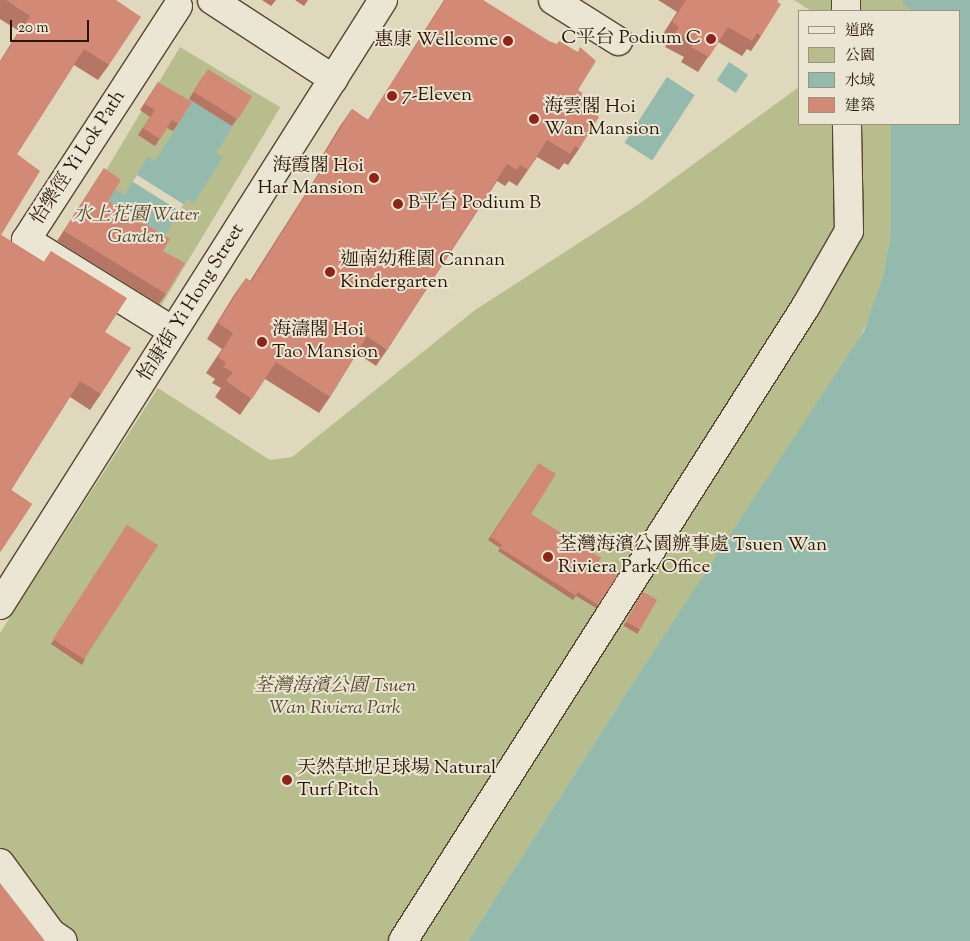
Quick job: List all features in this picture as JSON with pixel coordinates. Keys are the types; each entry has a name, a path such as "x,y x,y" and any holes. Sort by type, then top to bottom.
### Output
{"street":[{"path":"212,0 333,79"},
{"name":"怡康街 Yi Hong Street","path":"0,605 383,0"},
{"path":"553,0 618,41"},
{"name":"怡樂徑 Yi Lok Path","path":"173,331 26,240 178,6"},
{"path":"403,941 640,562 806,306 849,231 847,125"},
{"path":"0,863 51,933 64,941"}],"green space":[{"path":"794,0 903,0 903,5 911,10 809,10"},
{"name":"水上花園 Water Garden","path":"180,47 280,107 158,310 58,250"},
{"name":"荃灣海濱公園 Tsuen Wan Riviera Park","path":"798,88 798,125 891,125 891,231 883,276 871,314 856,346 636,678 468,941 42,941 0,887 0,633 158,388 270,460 292,457 475,310 639,204"}],"water":[{"path":"903,0 970,0 970,941 468,941 636,678 864,331 883,276 891,231 891,125 960,125 960,10 911,10 903,5"},
{"path":"729,62 748,75 736,93 717,80"},
{"path":"667,77 695,95 652,160 625,142"},
{"path":"189,99 233,126 216,153 223,157 194,203 187,199 165,235 125,212 101,211 114,189 124,195 148,157 155,161 181,120 177,118"}],"pier":[{"path":"137,175 184,204 179,211 133,182"}],"building":[{"path":"6,0 116,0 141,17 109,65 84,49 17,154 40,171 1,235 44,262 51,251 127,298 105,332 131,348 101,394 80,381 11,490 32,504 1,551 0,62 30,16"},
{"name":"B平台 Podium B","path":"445,0 483,0 549,41 557,44 559,41 578,52 580,47 596,61 578,90 601,106 595,114 599,117 579,149 575,146 570,154 547,140 528,170 520,165 517,170 507,164 387,350 367,336 330,397 276,362 252,399 226,381 233,372 223,367 226,363 218,357 233,333 218,323 246,278 251,282 329,158 324,155 352,109 368,120"},
{"name":"C平台 Podium C","path":"686,0 778,0 777,2 781,4 761,36 757,33 752,41 728,27 709,57 691,47 694,42 676,32 679,27 672,22"},
{"path":"208,69 252,97 238,119 194,92"},
{"path":"158,82 192,102 178,124 172,120 160,139 143,128 155,110 145,104"},
{"path":"104,168 121,180 108,201 170,239 163,251 185,263 166,294 64,231"},
{"name":"荃灣海濱公園辦事處 Tsuen Wan Riviera Park Office","path":"539,463 556,474 531,514 601,558 597,564 617,576 598,605 578,592 576,596 500,548 502,545 491,537"},
{"path":"127,525 158,545 84,659 53,639"},
{"path":"643,592 657,600 640,629 626,621"},
{"path":"0,883 45,941 0,941"}],"place":[{"name":"C平台 Podium C","path":"711,39"},
{"name":"惠康 Wellcome","path":"508,41"},
{"name":"7-Eleven","path":"392,96"},
{"name":"海雲閣 Hoi Wan Mansion","path":"534,119"},
{"name":"海霞閣 Hoi Har Mansion","path":"374,178"},
{"name":"B平台 Podium B","path":"398,204"},
{"name":"迦南幼稚園 Cannan Kindergarten","path":"330,272"},
{"name":"海濤閣 Hoi Tao Mansion","path":"262,342"},
{"name":"荃灣海濱公園辦事處 Tsuen Wan Riviera Park Office","path":"548,557"},
{"name":"天然草地足球場 Natural Turf Pitch","path":"287,780"}]}
